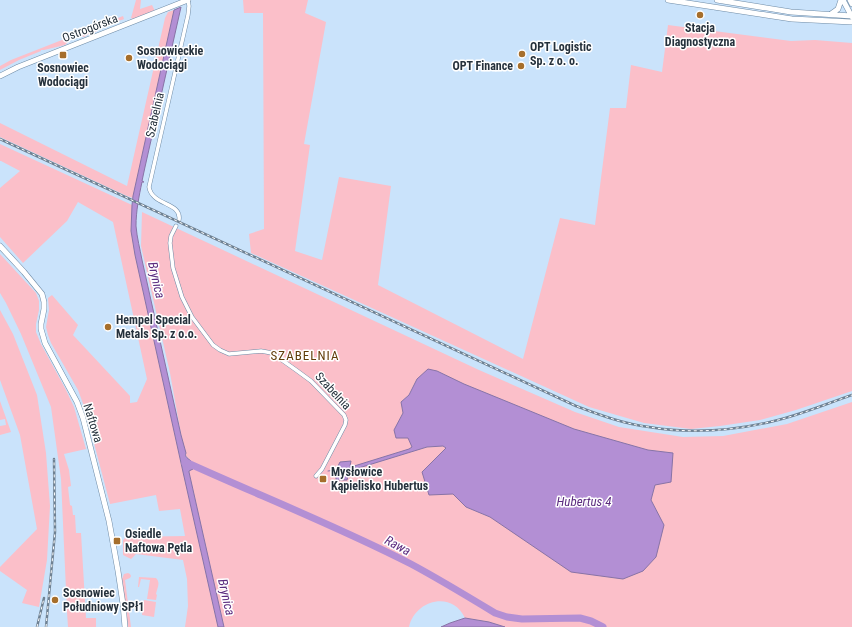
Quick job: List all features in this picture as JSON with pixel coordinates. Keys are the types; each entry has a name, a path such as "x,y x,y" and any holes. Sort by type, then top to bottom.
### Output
{"street":[{"name":"Ostrogórska","path":"0,76 18,67 187,0"},
{"name":"Szabelnia","path":"179,220 179,212 152,196 149,187 188,15 189,6 187,0"},
{"path":"668,0 786,18 852,22"},
{"path":"717,0 791,12 852,16"},
{"path":"831,14 837,12 842,0"},
{"path":"842,0 852,16"},
{"path":"850,0 852,4"},
{"name":"Szabelnia","path":"176,226 171,236 170,243 172,268 182,297 192,317 213,344 220,350 229,354 261,351 272,353 311,381 344,415 346,420 345,426 322,469 316,476"},
{"name":"Naftowa","path":"0,246 42,294 44,309 41,324 42,334 45,343 77,402 83,418 100,483 109,521 126,627"}],"shaded area":[{"path":"136,0 141,0 140,9 152,5 155,11 133,19 131,18"},
{"path":"243,0 308,0 305,13 326,22 304,144 310,145 295,251 322,260 339,177 391,186 378,285 523,359 560,218 595,225 610,108 626,108 631,65 662,72 668,25 791,41 815,40 852,43 852,391 796,410 760,420 691,429 644,423 589,407 251,253 249,234 264,229 263,13 244,13"},
{"path":"174,10 133,198 0,137 0,123 127,186 165,18 168,12"},
{"path":"123,16 123,20 114,21 107,24 96,32 91,31 84,37 80,33"},
{"path":"67,38 68,41 65,45 41,50 0,70 0,66 11,60"},
{"path":"0,144 132,205 131,231 135,255 218,627 185,627 188,606 187,579 183,560 136,554 131,559 123,555 123,540 126,537 185,536 180,509 159,511 156,495 110,504 85,409 78,390 48,335 46,327 49,310 48,298 52,295 78,325 73,335 130,396 130,403 137,402 147,379 113,222 78,202 67,221 23,263 0,237 0,188 20,171 0,161"},
{"path":"142,212 479,370 575,412 619,427 683,437 723,436 787,424 852,402 852,627 605,627 593,621 579,617 535,618 510,616 494,611 411,563 203,468 191,461 186,456 170,373 141,246","holes":["437,371 464,384 574,429 648,450 673,453 655,485 651,500 664,525 490,517 466,507 453,494 446,447 443,446 427,447 349,471 340,462 351,461 349,467 351,467 412,447 409,438 394,430 403,413 401,402 409,395 417,379"]},
{"path":"0,254 36,293 39,301 39,310 36,332 74,407 86,449 64,454 69,470 71,486 68,487 70,505 72,506 73,515 75,515 76,533 81,533 86,618 96,618 96,627 68,627 61,479 51,407 21,334 0,293"},
{"path":"0,310 13,334 37,395 46,453 50,506 47,560 39,607 22,603 27,590 0,571 0,567 37,529 20,435 0,380"},
{"path":"0,401 11,432 0,435 0,426 6,425 5,419 0,420"},
{"path":"191,469 197,469 242,488 390,554 502,617 514,620 577,619 601,627 505,627 489,622 465,618 459,609 452,604 443,601 434,602 418,610 409,627 224,627 189,472"},
{"path":"128,573 131,576 125,580 131,627 128,627 122,579 124,574"},
{"path":"139,577 156,578 158,584 156,600 147,599 150,580 141,579 138,587"},
{"path":"144,600 156,602 154,617 142,615"}],"water":[{"path":"181,7 142,181 144,182 142,182 139,198 136,226 142,260 181,435 186,456 191,461 188,464 193,469 189,472 224,627 218,627 135,255 131,231 133,196 174,10"},
{"name":"Hubertus 4","path":"428,369 437,371 464,384 574,429 648,450 673,453 671,482 655,485 651,500 664,525 656,557 643,571 623,579 571,572 490,517 466,507 453,494 429,495 422,472 446,448 443,446 427,447 349,471 347,480 336,480 336,470 340,462 351,461 351,467 412,447 408,438 396,438 394,430 403,413 401,402 409,395 417,379"},
{"path":"465,618 489,622 505,627 441,627"}],"waterway":[{"name":"Rawa","path":"185,463 301,512 384,550 495,613 507,617 522,619 580,618 591,621 603,627"},
{"path":"328,471 336,470"}],"railway":[{"path":"0,139 576,406 612,419 640,426 665,429 696,431 728,429 784,419 852,395"},
{"path":"46,627 55,532 54,459"},
{"path":"37,627 44,598"}],"place":[{"name":"Stacja Diagnostyczna","path":"700,15"},
{"name":"OPT Logistic Sp. z o. o.","path":"522,54"},
{"name":"Sosnowiec Wodociągi","path":"63,55"},
{"name":"Sosnowieckie Wodociągi","path":"129,58"},
{"name":"OPT Finance","path":"521,66"},
{"name":"Hempel Special Metals Sp. z o.o.","path":"108,327"},
{"name":"Mysłowice Kąpielisko Hubertus","path":"323,479"},
{"name":"Osiedle Naftowa Pętla","path":"117,541"},
{"name":"Sosnowiec Południowy SPł1","path":"55,600"}],"district":[{"name":"SZABELNIA","path":"305,355"}],"water label":[{"name":"Brynica","path":"157,280"},
{"name":"Brynica","path":"227,597"}]}
